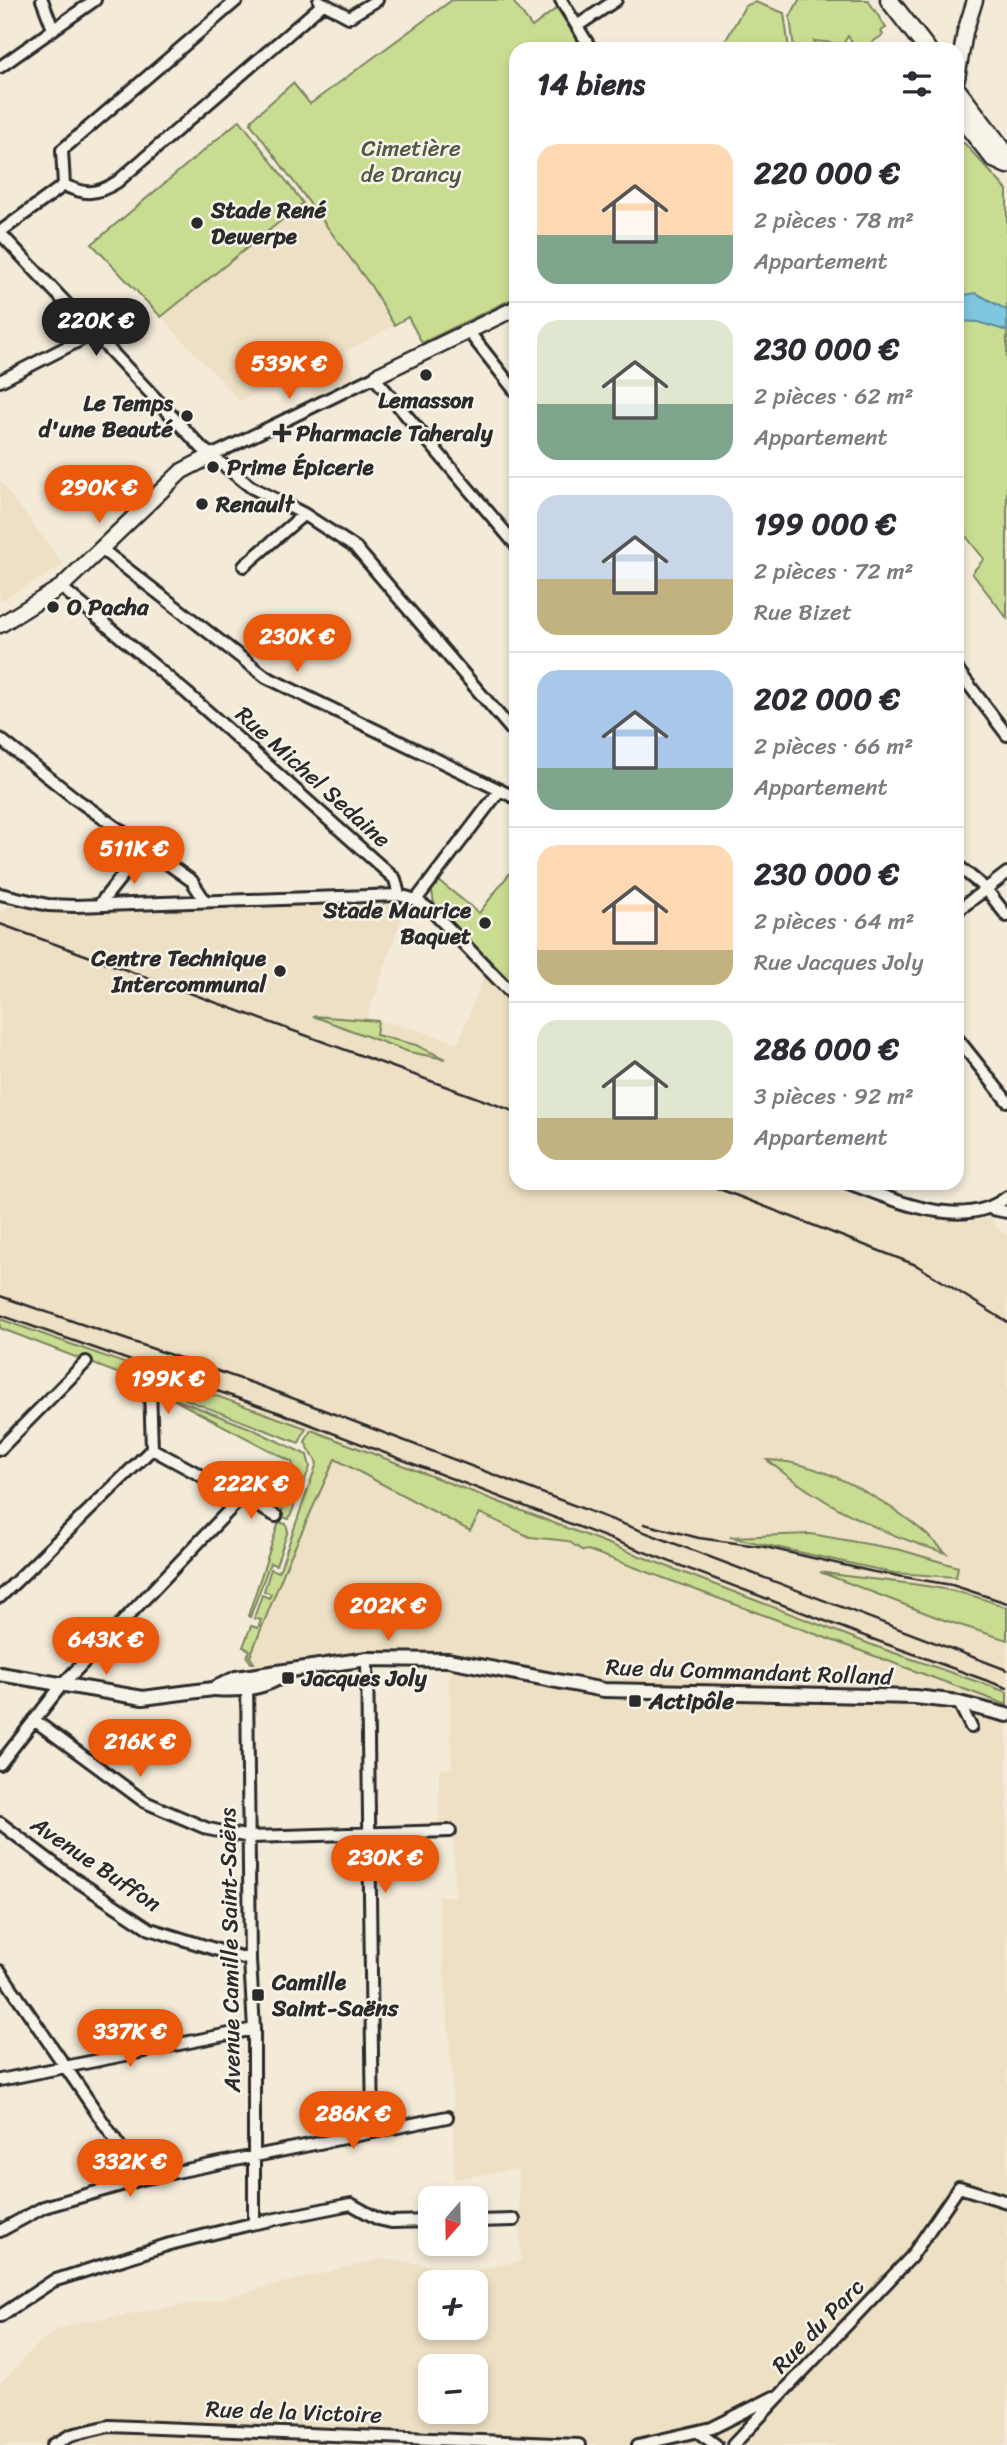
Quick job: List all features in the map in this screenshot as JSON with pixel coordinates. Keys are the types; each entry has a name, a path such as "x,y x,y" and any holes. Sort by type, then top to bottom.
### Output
{"main road":[{"path":"889,0 912,42"},
{"path":"889,0 922,42"},
{"path":"963,42 975,0"},
{"path":"964,100 1007,161"},
{"path":"964,122 994,159 1007,161"},
{"path":"376,376 509,311"},
{"path":"0,625 61,587 182,471 213,455"}],"street":[{"path":"42,0 53,29"},
{"path":"0,67 94,0"},
{"path":"64,185 62,150 237,0"},
{"path":"64,185 83,194 101,192 117,182 320,2 349,17 377,0"},
{"path":"561,0 587,42"},
{"path":"577,26 616,0"},
{"path":"64,185 0,232 202,448 251,487 304,514 356,548 509,728"},
{"path":"468,331 509,383"},
{"path":"0,381 94,333"},
{"path":"213,455 376,376 509,537"},
{"path":"244,566 304,514"},
{"path":"100,548 266,677 509,794"},
{"name":"Rue Michel Sedaine","path":"61,587 188,694 396,879 399,895"},
{"path":"964,678 1007,736"},
{"path":"0,739 192,881 205,901"},
{"path":"416,900 500,790"},
{"path":"99,905 145,847"},
{"path":"964,871 986,889 1007,916"},
{"path":"964,906 1007,873"},
{"path":"0,894 48,905 399,895 416,900 432,911 509,991"},
{"path":"964,1047 1007,1101"},
{"path":"867,1190 951,1213 973,1213 992,1209 1007,1212"},
{"path":"992,1209 1007,1197"},
{"path":"0,1449 86,1362"},
{"path":"0,1597 152,1449 150,1387"},
{"path":"152,1449 276,1517"},
{"path":"0,1764 61,1686 241,1498"},
{"path":"367,1659 373,2131"},
{"name":"Rue du Commandant Rolland","path":"0,1674 143,1698 213,1689 288,1672 367,1659 448,1661 604,1690 908,1697 959,1703 1007,1715"},
{"name":"Avenue Camille Saint-Saëns","path":"247,1683 250,1960 254,2029 254,2223"},
{"path":"959,1703 971,1727"},
{"path":"34,1720 145,1802 208,1829 250,1837 369,1835 450,1830"},
{"name":"Avenue Buffon","path":"0,1823 70,1876 149,1928 250,1960"},
{"path":"0,1971 142,2179"},
{"path":"0,2080 254,2029"},
{"path":"0,2231 44,2207 142,2179 253,2154 447,2117"},
{"name":"Rue du Parc","path":"733,2445 883,2288 930,2233 960,2187 1007,2202"},
{"path":"0,2316 54,2281 170,2244 254,2223 351,2204 378,2219 391,2222 418,2221"},
{"path":"488,2221 514,2220"},
{"path":"638,2445 698,2432 780,2394"},
{"name":"Rue de la Victoire","path":"53,2445 71,2435 109,2426 579,2445"},
{"path":"698,2432 716,2445"}],"shaded area":[{"path":"307,199 371,286 394,325 344,353 355,376 314,396 302,373 240,401 161,317"},
{"path":"0,481 64,565 0,601"},
{"path":"375,902 405,908 367,1018 419,1030 458,1044 484,976 509,1003 509,1190 839,1190 873,1203 961,1222 992,1218 995,1227 1007,1235 1007,2445 0,2445 0,2384 35,2347 56,2331 75,2323 219,2299 380,2259 463,2270 418,2270 418,2340 488,2340 488,2270 476,2270 521,2261 518,2169 454,2179 452,2077 438,1897 455,1896 453,1826 439,1826 439,1769 452,1768 448,1653 383,1650 293,1660 259,1668 249,1657 288,1562 339,1450 299,1429 0,1327 0,911 5,912 8,905 59,913 201,908 211,910 214,907"}],"green space":[{"name":"Cimetière de Drancy","path":"452,0 512,0 532,27 557,8 579,42 509,42 509,300 422,343 408,317 394,325 371,286 251,124 252,119 293,83 310,104"},
{"path":"799,0 868,0 886,28 881,31 883,35 872,42 852,42 848,36 844,42 793,42 790,17"},
{"path":"755,2 784,13 788,42 725,42 745,6"},
{"name":"Stade René Dewerpe","path":"240,120 303,203 161,317 92,244"},
{"path":"964,143 1007,190 1007,618 972,573 984,559 964,534"},
{"name":"Stade Maurice Baquet","path":"509,874 509,980 434,904 432,891 439,881 479,913"},
{"path":"313,1016 378,1021 376,1035 416,1045 445,1059 409,1052"},
{"path":"0,1319 306,1428 299,1443 0,1328"},
{"path":"165,1395 250,1428 307,1455 310,1467 289,1519 280,1516 295,1472 292,1462"},
{"path":"311,1430 880,1648 1007,1692 1007,1705 588,1550 583,1551 568,1541 530,1537 480,1513 470,1531 335,1459 288,1562 250,1657 254,1663 251,1663 247,1657 250,1650 243,1647 251,1626 258,1628 261,1620 254,1618 262,1595 269,1598 271,1594 264,1591 271,1569 279,1572 317,1463 305,1442"},
{"path":"767,1460 815,1469 864,1491 910,1521 946,1553 898,1537 852,1516 808,1490"},
{"path":"279,1522 286,1524 288,1531 276,1565 270,1563 250,1617 248,1616"},
{"path":"811,1534 901,1550 958,1567 956,1577 894,1573 730,1537"},
{"path":"820,1572 938,1588 984,1599 1007,1608 1007,1640 944,1620"}],"water":[{"path":"976,293 1007,310 1007,331 978,322 964,321 965,295"}],"railway":[{"path":"0,924 509,1109"},
{"path":"722,1190 916,1265 1007,1322"},
{"path":"0,1296 258,1385 1007,1670"},
{"path":"0,1315 280,1413 1007,1688"},
{"path":"644,1524 699,1538 765,1547 874,1572 952,1585 1007,1603"}],"place":[{"name":"Stade René Dewerpe","path":"197,223"},
{"name":"Lemasson","path":"426,375"},
{"name":"Le Temps d'une Beauté","path":"187,416"},
{"name":"Pharmacie Taheraly","path":"282,433"},
{"name":"Prime Épicerie","path":"213,467"},
{"name":"Renault","path":"202,504"},
{"name":"O Pacha","path":"53,607"},
{"name":"Stade Maurice Baquet","path":"485,923"},
{"name":"Centre Technique Intercommunal","path":"280,971"},
{"name":"Jacques Joly","path":"288,1678"},
{"name":"Actipôle","path":"635,1701"},
{"name":"Camille Saint-Saëns","path":"258,1995"}]}
